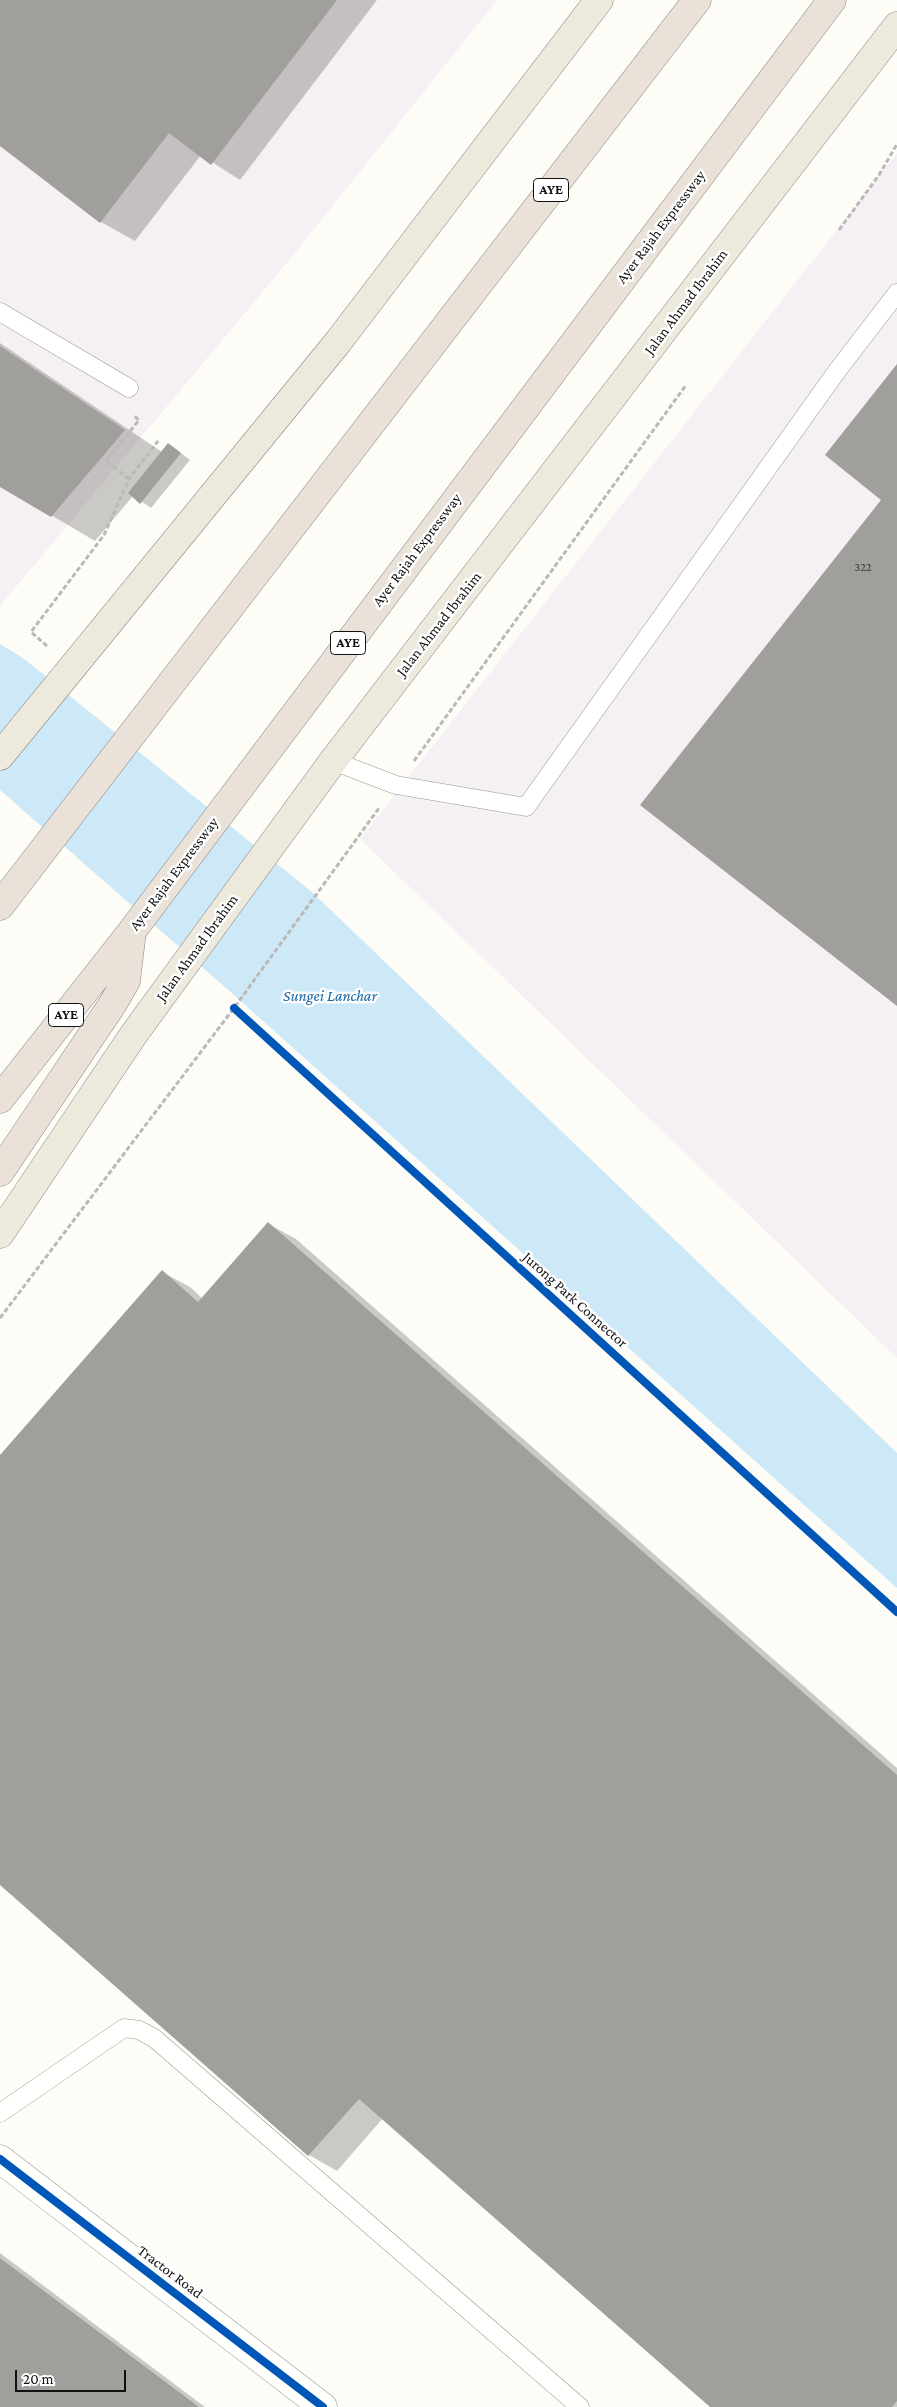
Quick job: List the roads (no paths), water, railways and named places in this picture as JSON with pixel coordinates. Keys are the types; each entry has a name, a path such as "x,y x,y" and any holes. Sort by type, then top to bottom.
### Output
{"highway":[{"name":"AYE","path":"3,900 697,0"},
{"name":"Ayer Rajah Expressway","path":"0,1099 132,931 832,0"},
{"path":"0,1172 112,1005 126,981 132,931"}],"main road":[{"path":"0,756 338,342 599,0"},
{"name":"Jalan Ahmad Ibrahim","path":"0,1234 134,1034 333,761 897,26"}],"street":[{"name":"Tractor Road","path":"0,2159 323,2407"}],"lane":[{"path":"333,761 396,785 526,807 837,371 897,293"},
{"path":"0,312 129,388"},
{"path":"0,2113 124,2028 139,2030 154,2038 580,2407"}],"water":[{"name":"Sungei Lanchar","path":"0,644 23,658 312,892 897,1453 897,1588 234,995 0,790"}]}
